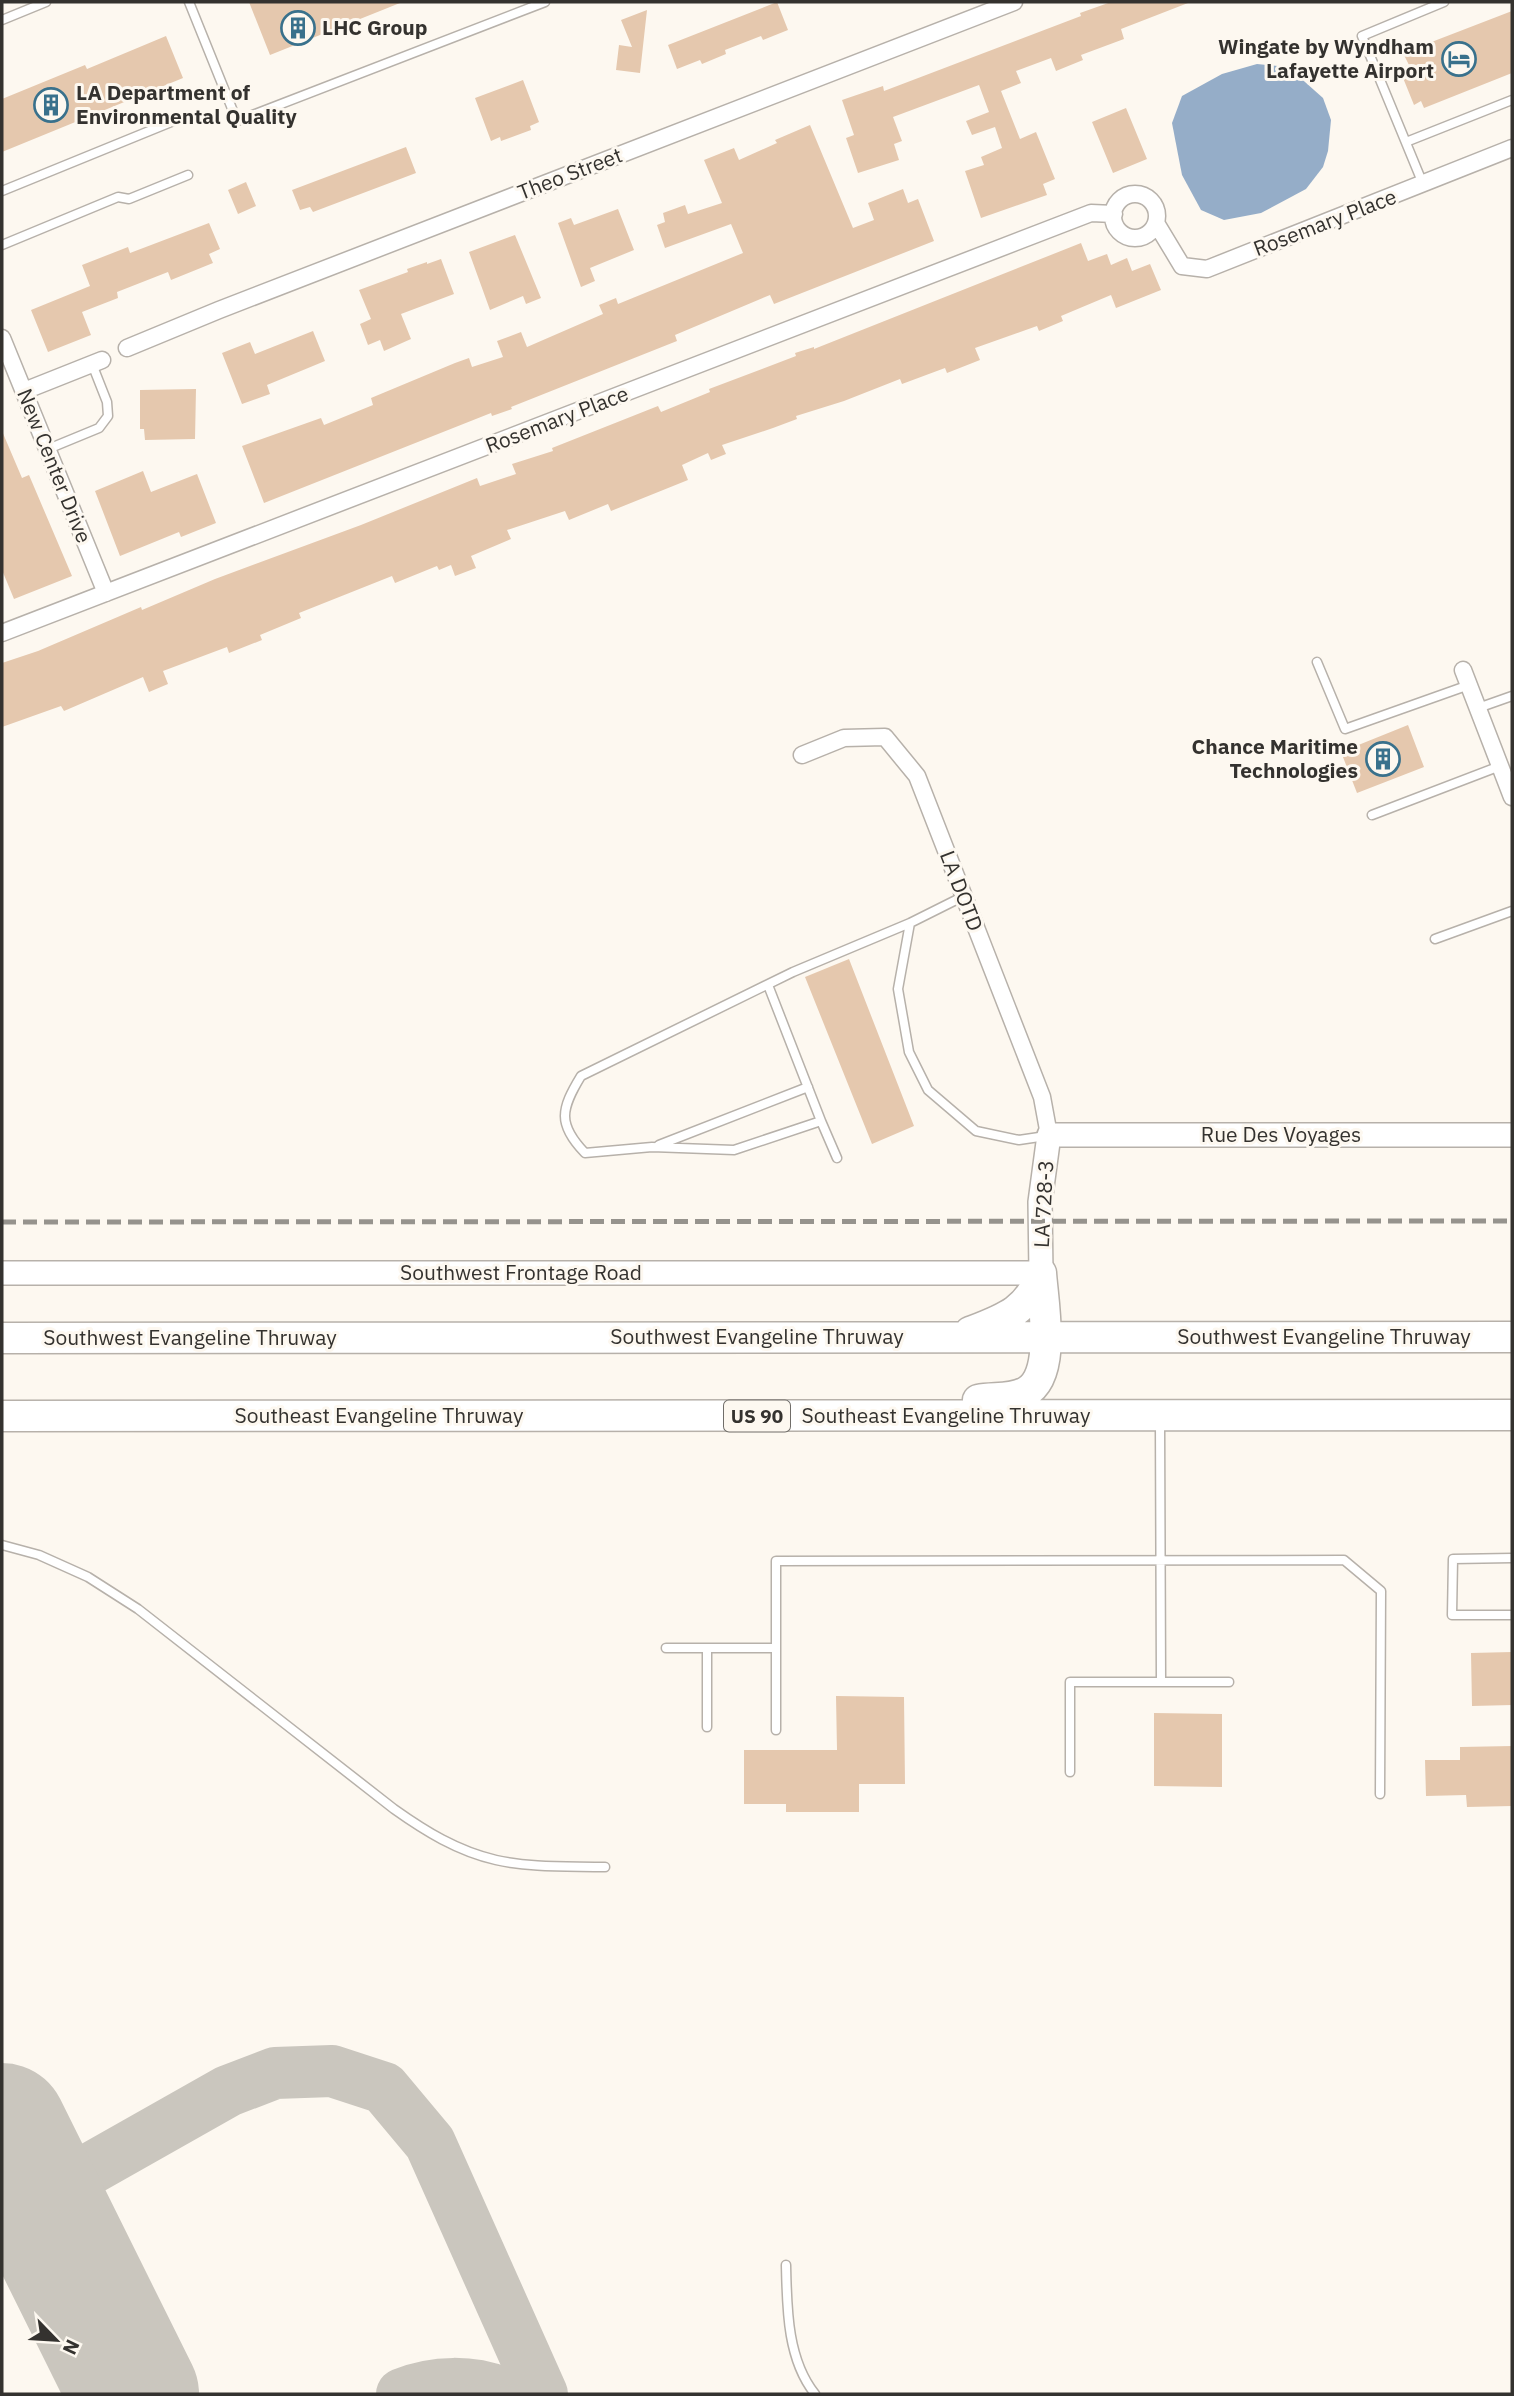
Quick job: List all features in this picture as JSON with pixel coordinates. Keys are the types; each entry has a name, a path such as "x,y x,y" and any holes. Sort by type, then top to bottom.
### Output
{"highway":[{"path":"959,1337 995,1323 1024,1305 1037,1288 1041,1273"},
{"path":"939,1417 980,1399 1012,1398 1032,1388 1040,1379 1044,1368 1041,1273"},
{"name":"Southwest Evangeline Thruway","path":"2,1338 1512,1337"},
{"name":"Southeast Evangeline Thruway","path":"2,1416 1512,1415"}],"main road":[{"name":"Rue Des Voyages","path":"1049,1135 1512,1135"},
{"name":"LA 728-3","path":"1041,1273 1040,1202 1049,1135"},
{"name":"Southwest Frontage Road","path":"2,1273 1041,1273"}],"street":[{"name":"Theo Street","path":"127,348 1014,2"},
{"name":"Rosemary Place","path":"2,633 1091,213 1114,214 1116,207 1126,196 1140,194 1147,197 1156,208 1156,223 1182,266 1207,269 1512,148"},
{"path":"1114,214 1114,221 1121,233 1134,238 1148,234 1156,223"},
{"name":"New Center Drive","path":"2,338 106,593"},
{"path":"24,391 97,362"},
{"path":"1466,678 1512,797"},
{"name":"LA DOTD","path":"802,755 844,738 885,737 917,776 1042,1097 1049,1135"}],"lane":[{"path":"2,20 46,2"},
{"path":"189,2 237,121 545,2"},
{"path":"1423,184 1362,36 1444,2"},
{"path":"1406,142 1512,100"},
{"path":"2,191 186,116"},
{"path":"2,245 118,197 130,199 188,175"},
{"path":"48,449 99,428 108,416 97,362"},
{"path":"1317,662 1345,729 1466,678"},
{"path":"1478,708 1512,696"},
{"path":"1372,815 1500,766"},
{"path":"821,1121 734,1150 653,1147 585,1153 570,1137 563,1116 569,1095 580,1076 768,985 910,923 964,896"},
{"path":"1435,939 1512,911"},
{"path":"910,923 898,989 909,1052 928,1090 976,1131 1019,1140 1049,1135"},
{"path":"768,985 837,1158"},
{"path":"653,1147 808,1087"},
{"path":"1160,1415 1161,1682"},
{"path":"2,1545 39,1555 88,1577 138,1609 428,1833 460,1848 496,1860 605,1867"},
{"path":"1512,1558 1453,1559 1452,1615 1512,1615"},
{"path":"776,1730 776,1560 1344,1560 1381,1591 1380,1794"},
{"path":"666,1648 776,1648"},
{"path":"707,1648 707,1727"},
{"path":"1070,1772 1070,1682 1229,1682"},
{"path":"786,2265 786,2302 794,2351 815,2394"}],"water":[{"path":"1257,64 1278,66 1296,74 1323,98 1331,120 1328,151 1323,167 1306,189 1261,213 1224,220 1201,210 1182,175 1172,123 1182,96 1222,74"}],"building":[{"name":"LHC Group","path":"249,2 400,2 400,3 270,55"},
{"path":"777,2 788,30 763,40 761,36 725,50 726,54 702,64 700,60 677,69 668,45"},
{"path":"1111,2 1188,3 1121,29 1124,39 1081,55 1083,60 1056,71 1051,58 1016,71 1021,83 1001,91 1020,139 1036,132 1055,179 1043,184 1047,195 981,218 965,171 984,165 981,157 1002,148 995,127 972,135 966,121 989,112 979,85 893,117 902,141 894,144 899,160 858,173 846,138 854,135 842,100 883,86 884,91"},
{"path":"647,10 640,73 616,70 619,45 632,47 621,20"},
{"name":"Wingate by Wyndham Lafayette Airport","path":"1512,11 1512,73 1424,108 1421,101 1414,105 1399,68 1409,65 1403,53"},
{"path":"166,36 183,78 2,152 2,99 85,65 87,69"},
{"path":"523,80 539,122 530,126 531,130 501,141 500,137 491,141 475,98"},
{"path":"1126,108 1147,159 1113,173 1092,122"},
{"path":"810,125 853,228 874,220 868,203 903,189 908,203 918,199 934,241 774,304 770,295 675,335 677,341 511,407 512,409 492,416 491,413 264,503 242,446 321,418 324,425 373,405 371,398 469,358 472,367 503,357 497,341 521,332 527,347 603,314 599,305 616,298 618,304 743,253 731,224 665,248 657,225 665,222 663,213 685,205 688,214 722,203 704,160 734,148 739,160"},
{"path":"406,147 416,173 313,212 310,207 300,210 292,190"},
{"path":"246,182 256,206 238,214 228,190"},
{"path":"618,209 634,250 590,268 595,281 581,287 558,223 571,218 574,225"},
{"path":"209,223 220,249 209,254 213,263 171,280 168,272 117,292 118,298 82,312 91,335 48,352 31,310 90,286 82,265 128,247 130,253"},
{"path":"515,235 541,298 526,304 523,296 490,310 469,252"},
{"path":"1081,243 1088,261 1107,254 1111,265 1127,258 1132,271 1150,264 1161,290 1116,308 1111,295 1061,316 1063,321 1039,331 1037,326 975,348 980,360 947,373 945,368 902,384 900,379 722,445 726,454 711,460 708,453 682,465 688,480 611,511 608,504 569,520 565,511 507,530 511,539 471,556 476,568 455,576 451,565 439,570 437,566 395,583 392,576 299,613 301,618 260,635 262,640 229,653 227,647 163,671 168,684 149,692 143,677 64,711 61,706 2,727 2,663 477,478 480,486 516,474 512,464 553,451 552,448 658,406 661,412 710,392 709,389 796,356 795,353 814,349"},
{"path":"441,259 454,294 401,314 411,339 384,351 380,340 368,345 360,324 371,319 359,290 408,272 407,269"},
{"path":"313,331 325,361 267,385 270,394 242,404 222,353 250,342 255,354"},
{"path":"196,389 195,439 145,440 144,429 140,429 140,390"},
{"path":"2,431 22,478 29,475 72,576 14,599 2,570"},
{"path":"143,471 151,492 197,474 216,523 181,537 179,532 120,556 95,491"},
{"name":"Chance Maritime Technologies","path":"1408,725 1424,767 1357,793 1341,752"},
{"path":"849,959 914,1126 872,1144 805,977"},
{"path":"1512,1652 1512,1705 1472,1706 1471,1653"},
{"path":"836,1696 904,1697 905,1784 859,1784 859,1812 786,1812 786,1804 744,1804 744,1750 837,1750"},
{"path":"1154,1713 1222,1714 1222,1787 1154,1786"},
{"path":"1512,1746 1512,1806 1467,1807 1466,1795 1426,1796 1425,1760 1460,1760 1460,1747"}],"taxiway":[{"path":"37,2199 228,2091 275,2073 332,2071 384,2088 430,2143 542,2394"},
{"path":"402,2394 453,2384 479,2386 504,2394"}],"runway":[{"path":"2,2128 134,2394"}],"railway":[{"path":"2,1222 1512,1221"}],"place":[{"name":"LHC Group","path":"298,28"},
{"name":"Wingate by Wyndham Lafayette Airport","path":"1459,59"},
{"name":"LA Department of Environmental Quality","path":"51,105"},
{"name":"Chance Maritime Technologies","path":"1383,759"}]}
